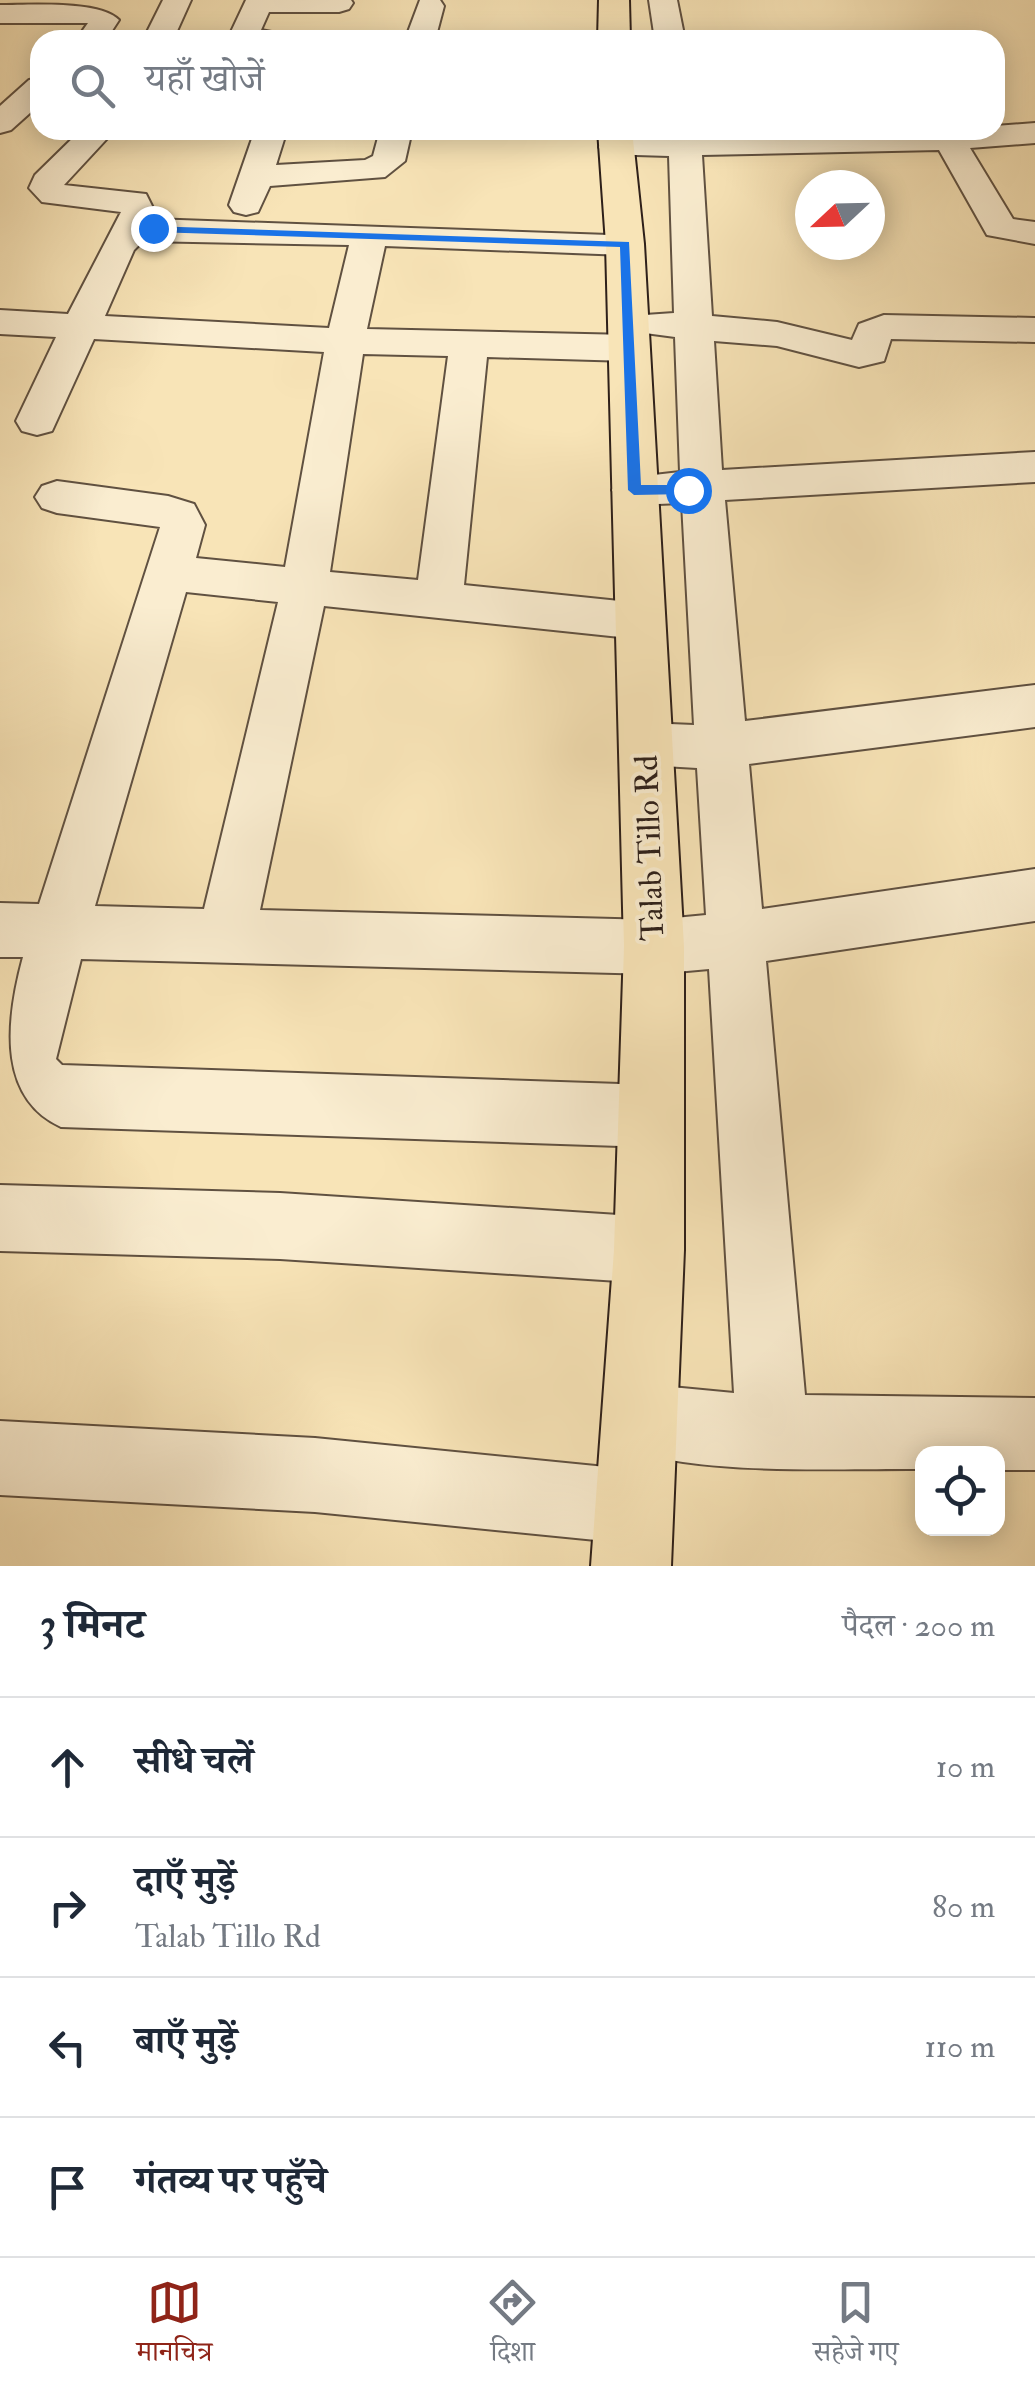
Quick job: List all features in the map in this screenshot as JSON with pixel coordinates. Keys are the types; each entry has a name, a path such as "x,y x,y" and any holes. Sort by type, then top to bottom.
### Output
{"main road":[{"path":"614,0 614,30"},
{"name":"Talab Tillo Rd","path":"633,1536 717,1428 649,1250 650,1116 699,942 690,746 639,622 674,490 658,329 625,244 651,140"}],"street":[{"path":"163,30 177,0"},
{"path":"664,0 668,30"},
{"path":"247,30 258,3 339,2"},
{"path":"423,30 430,6"},
{"path":"12,15 93,14 102,18 99,30"},
{"path":"0,123 30,95"},
{"path":"37,421 138,212 134,201 54,194 46,188 46,182 89,140"},
{"path":"236,230 269,140"},
{"path":"258,176 373,170 388,161 393,140"},
{"path":"651,140 658,329"},
{"path":"949,140 1000,228 1035,234"},
{"path":"128,234 153,228 625,244"},
{"path":"226,935 305,584 345,342 369,236"},
{"path":"0,322 345,342 469,344 658,329 777,334 858,354 870,352 873,333 884,327 1035,330"},
{"path":"439,599 469,344"},
{"path":"1035,467 674,490 699,942 717,1428 1035,1434"},
{"path":"57,497 178,515 183,525 170,573 30,931 24,1063 32,1081 44,1092 61,1096 650,1116"},
{"path":"170,573 305,584 639,622"},
{"path":"690,746 1035,706"},
{"path":"30,931 699,942 1035,895"},
{"path":"0,1218 280,1226 649,1250"},
{"path":"0,1458 315,1474 633,1536"}],"route":[{"path":"153,228 625,244 634,490 688,490"}]}
